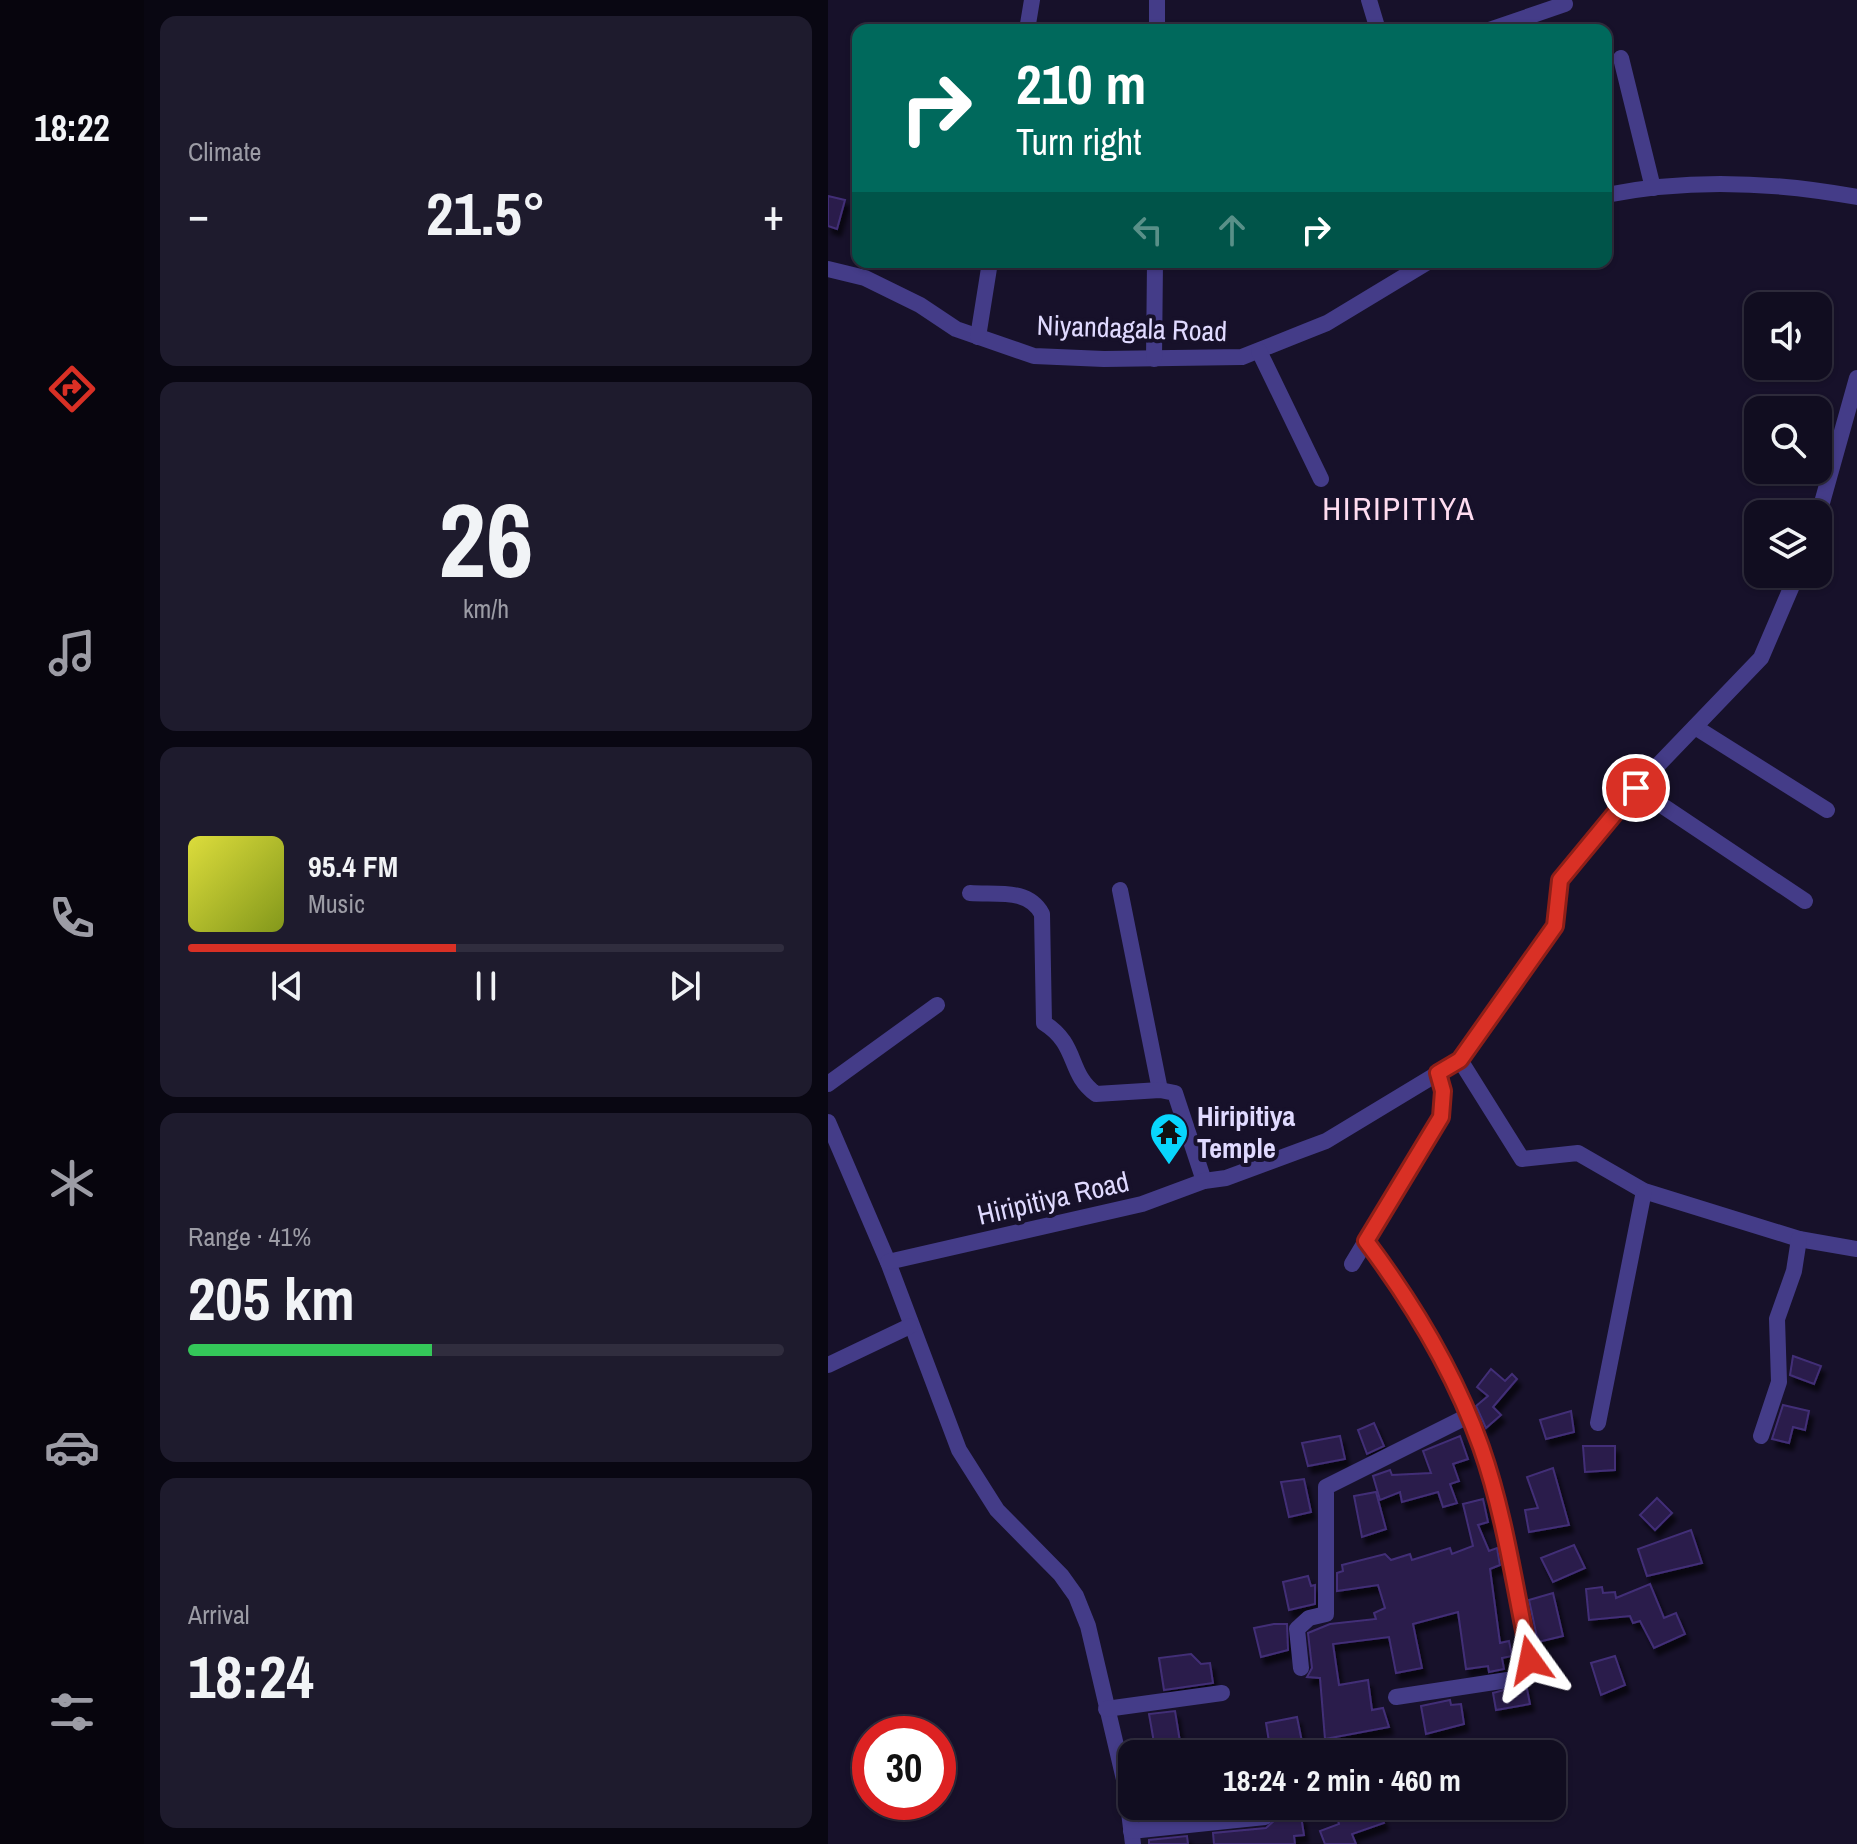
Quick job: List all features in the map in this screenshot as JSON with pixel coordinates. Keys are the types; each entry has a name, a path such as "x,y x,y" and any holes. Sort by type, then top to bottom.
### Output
{"street":[{"path":"1028,24 1032,0"},
{"path":"1157,0 1157,24"},
{"path":"1369,0 1376,24"},
{"path":"1507,24 1565,4"},
{"path":"1621,58 1653,188"},
{"path":"1612,194 1705,183 1816,190 1857,197"},
{"path":"978,337 989,268"},
{"path":"1154,359 1155,268"},
{"name":"Niyandagala Road","path":"828,269 889,288 956,329 1034,356 1154,359 1242,357 1327,323 1418,268"},
{"path":"1259,351 1321,479"},
{"path":"1823,500 1856,388"},
{"name":"Hiripitiya Road","path":"888,1262 1142,1204 1204,1181 1226,1178 1326,1141 1460,1060 1555,926 1560,880 1636,788 1761,658 1791,588"},
{"path":"1695,727 1827,810"},
{"path":"1636,788 1805,901"},
{"path":"1120,890 1160,1090"},
{"path":"970,893 1027,896 1036,903 1042,914 1044,1023 1062,1035 1084,1086 1096,1094 1160,1090 1175,1093 1204,1181"},
{"path":"828,1084 937,1005"},
{"path":"1460,1060 1522,1159 1578,1153 1644,1191 1799,1239 1857,1249"},
{"path":"1352,1264 1441,1117 1443,1091 1438,1073"},
{"path":"828,1122 888,1262 959,1450 997,1510 1061,1575 1076,1596 1088,1626 1126,1788 1132,1838 1246,1820"},
{"path":"1598,1423 1644,1191"},
{"path":"1761,1436 1779,1382 1777,1319 1794,1271 1799,1239"},
{"path":"1366,1241 1403,1290 1440,1352 1482,1448 1530,1660 1528,1670 1514,1679 1396,1697"},
{"path":"828,1365 910,1326"},
{"path":"1301,1668 1297,1629 1309,1618 1326,1614 1326,1487 1468,1416"},
{"path":"1106,1709 1222,1693"}],"building":[{"path":"828,196 845,200 837,229 828,226"},
{"path":"1793,1356 1821,1366 1814,1384 1790,1375"},
{"path":"1491,1369 1505,1381 1512,1374 1517,1379 1493,1407 1501,1415 1486,1428 1476,1406 1488,1396 1477,1387"},
{"path":"1783,1405 1809,1411 1805,1430 1793,1427 1789,1443 1772,1439"},
{"path":"1571,1411 1574,1432 1546,1439 1540,1420"},
{"path":"1374,1423 1384,1446 1367,1454 1358,1430"},
{"path":"1340,1436 1345,1459 1308,1466 1302,1443"},
{"path":"1460,1436 1468,1459 1453,1464 1459,1481 1450,1484 1457,1503 1443,1507 1438,1492 1402,1502 1400,1492 1380,1500 1373,1476 1390,1470 1392,1475 1431,1473 1423,1451"},
{"path":"1583,1446 1615,1446 1615,1470 1585,1472"},
{"path":"1553,1468 1569,1525 1529,1532 1525,1510 1538,1508 1527,1477"},
{"path":"1304,1479 1311,1512 1289,1517 1281,1482"},
{"path":"1376,1492 1386,1529 1362,1537 1354,1496"},
{"path":"1657,1498 1672,1513 1655,1530 1640,1515"},
{"path":"1483,1499 1488,1522 1478,1525 1489,1551 1497,1548 1500,1565 1490,1569 1500,1643 1509,1641 1512,1656 1502,1658 1504,1669 1489,1672 1488,1666 1466,1669 1458,1612 1413,1624 1422,1668 1396,1673 1389,1637 1333,1644 1339,1685 1368,1680 1372,1710 1383,1708 1389,1727 1325,1739 1320,1678 1307,1677 1312,1668 1308,1633 1330,1624 1376,1619 1374,1613 1385,1608 1378,1585 1337,1591 1337,1573 1343,1571 1342,1565 1385,1554 1391,1560 1410,1554 1412,1560 1450,1548 1452,1554 1473,1546 1463,1504"},
{"path":"1691,1530 1702,1563 1647,1576 1638,1549"},
{"path":"1574,1545 1585,1568 1553,1582 1541,1558"},
{"path":"1308,1576 1311,1586 1315,1585 1315,1604 1289,1610 1283,1582"},
{"path":"1650,1584 1664,1618 1676,1613 1685,1634 1654,1648 1640,1621 1633,1623 1630,1616 1589,1620 1586,1589 1602,1587 1603,1593 1615,1592 1616,1598"},
{"path":"1553,1593 1563,1636 1538,1642 1529,1600"},
{"path":"1287,1624 1288,1650 1261,1657 1254,1628"},
{"path":"1191,1654 1201,1664 1210,1663 1213,1683 1164,1690 1159,1658"},
{"path":"1615,1656 1625,1685 1601,1695 1591,1663"},
{"path":"1526,1684 1530,1704 1496,1710 1493,1693"},
{"path":"1450,1700 1451,1705 1461,1704 1464,1724 1426,1734 1421,1706"},
{"path":"1175,1711 1180,1740 1154,1740 1149,1714"},
{"path":"1297,1717 1302,1740 1269,1740 1266,1723"},
{"path":"1275,1820 1302,1820 1304,1835 1294,1836 1295,1844 1214,1844 1213,1833 1266,1828"},
{"path":"1338,1820 1383,1820 1384,1823 1352,1834 1356,1844 1325,1844 1320,1831 1339,1824"},
{"path":"1187,1836 1188,1844 1149,1844 1149,1840"}],"place":[{"name":"Hiripitiya Temple","path":"1169,1166"}],"district":[{"name":"HIRIPITIYA","path":"1399,508"}],"route":[{"path":"1530,1660 1482,1448 1440,1352 1403,1290 1366,1241 1441,1117 1443,1091 1438,1073 1460,1060 1555,926 1560,880 1636,788"}]}
